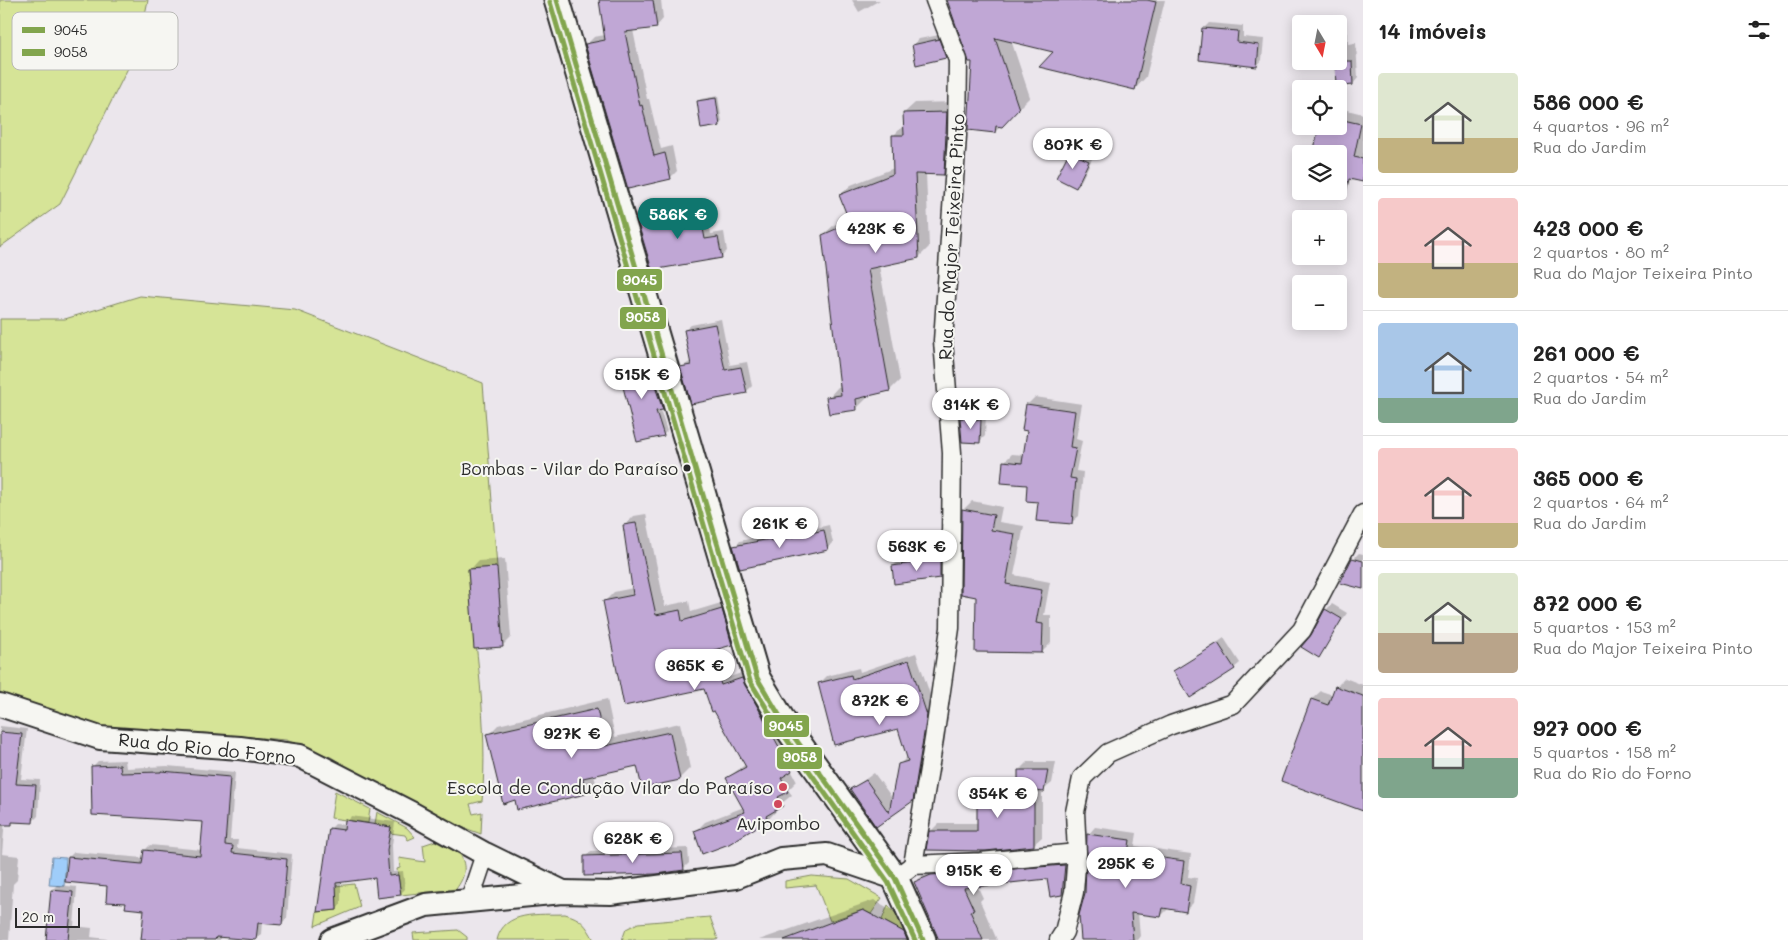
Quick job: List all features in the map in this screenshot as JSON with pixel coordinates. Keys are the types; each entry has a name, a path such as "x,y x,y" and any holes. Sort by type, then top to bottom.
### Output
{"main road":[{"path":"557,0 757,678 784,723 904,871 923,940"}],"street":[{"name":"Rua do Major Teixeira Pinto","path":"904,871 934,739 950,628 952,453 943,341 957,136 958,60 935,0"},
{"path":"1059,940 1064,932 1074,892 1077,853 1075,812 1082,778 1108,753 1171,725 1233,704 1302,630 1363,514"},
{"name":"Rua do Rio do Forno","path":"0,705 100,738 240,748 300,756 413,814 485,854 563,892"},
{"path":"332,940 426,905 470,899 563,892 610,893 736,877 781,859 818,854 904,871 1077,853"},
{"path":"470,899 485,854"}],"green space":[{"path":"0,0 148,0 146,12 12,12 12,70 127,70 60,204 0,247"},
{"path":"140,296 295,310 483,383 497,567 468,570 484,744 482,801 470,804 473,814 482,812 481,834 411,808 331,757 286,740 190,732 131,731 81,725 0,693 0,319 65,319"},
{"path":"335,791 370,809 368,823 331,818"},
{"path":"377,812 407,828 415,837 408,840 405,835 390,833 391,827 375,824"},
{"path":"435,841 460,854 464,868 459,885 456,889 401,895 397,869 400,868 399,858 425,862 423,845"},
{"path":"812,876 849,879 882,898 871,914 863,910 830,921 816,885 785,888 785,881"},
{"path":"354,884 360,907 315,926 317,912 337,910 335,886"},
{"path":"888,905 907,926 913,940 906,940 902,931 882,920"},
{"path":"565,914 582,923 594,940 497,940 501,930 507,923 515,919 534,915"},
{"path":"710,917 718,939 716,940 622,940 626,929 638,923"},
{"path":"458,930 467,937 467,940 414,940 413,933"}],"water":[{"path":"52,857 66,858 64,886 49,885"}],"building":[{"path":"599,0 653,0 657,28 625,32 640,106 642,105 654,156 665,153 671,179 628,189 585,44 605,40"},
{"path":"947,0 1147,0 1156,2 1135,90 1039,67 1053,52 995,38 1019,109 1002,127 996,126 995,133 968,130 972,62 969,62"},
{"path":"1202,28 1238,31 1237,42 1259,45 1257,67 1199,60"},
{"path":"939,39 946,58 916,65 912,45"},
{"path":"1348,61 1352,61 1353,85 1347,86 1347,80 1336,80 1335,70 1348,70"},
{"path":"716,98 720,126 701,129 697,101"},
{"path":"947,112 944,175 915,174 919,258 868,269 890,391 856,399 857,410 829,414 826,397 841,395 822,235 850,223 839,195 893,174 892,135 904,135 903,113"},
{"path":"1347,121 1361,124 1354,157 1363,159 1363,182 1349,179 1347,188 1347,145 1315,145 1317,135 1347,135"},
{"path":"1069,152 1089,161 1076,188 1056,178"},
{"path":"699,207 705,239 718,237 722,258 652,270 637,220"},
{"path":"715,324 725,370 741,367 747,393 691,404 680,367 691,365 684,330"},
{"path":"646,360 663,410 656,411 664,436 637,442 618,367"},
{"path":"1026,404 1075,411 1070,447 1076,448 1070,478 1076,479 1072,524 1036,521 1038,502 1026,501 1027,485 1001,483 1003,461 1022,463 1027,431 1022,430"},
{"path":"960,418 981,420 980,443 962,442"},
{"path":"962,509 994,515 991,530 1015,534 1006,584 1042,590 1036,623 1043,624 1042,653 975,652 976,597 961,594"},
{"path":"636,523 656,615 680,610 682,621 722,609 732,645 711,651 721,685 742,678 792,771 781,778 788,792 778,797 783,806 766,816 768,820 729,844 702,854 694,831 745,812 726,778 746,767 714,711 712,712 704,689 624,706 603,601 633,595 623,525"},
{"path":"824,530 828,550 740,569 733,546 770,539 771,542"},
{"path":"1352,558 1363,561 1363,589 1340,583"},
{"path":"940,559 940,578 894,584 892,566"},
{"path":"497,567 503,647 474,649 468,569"},
{"path":"1325,609 1342,619 1319,658 1301,647 1311,635"},
{"path":"1218,643 1235,669 1190,698 1173,671"},
{"path":"909,660 927,715 913,801 876,827 850,789 866,780 889,813 898,764 908,761 898,729 834,745 818,683 851,675 852,679"},
{"path":"1335,686 1363,696 1363,811 1281,781 1311,699 1328,705"},
{"path":"597,709 605,746 670,732 680,780 642,788 637,766 583,778 586,794 517,810 515,800 503,804 486,734"},
{"path":"0,732 22,734 16,784 36,785 33,823 12,822 12,825 0,825"},
{"path":"120,765 121,773 161,771 230,777 225,845 233,846 232,853 287,859 282,925 258,923 256,940 216,937 215,940 141,940 144,910 125,908 126,903 106,902 107,886 65,882 68,857 142,864 144,850 200,856 203,822 92,815 91,766"},
{"path":"1018,770 1048,770 1044,792 1034,791 1034,846 986,851 926,850 929,831 977,831 977,791 1018,792"},
{"path":"345,820 391,827 387,850 389,876 398,875 401,895 377,898 375,878 336,883 337,910 317,912 329,828 344,830"},
{"path":"1087,834 1130,840 1128,853 1184,861 1181,884 1190,886 1186,912 1163,908 1161,917 1131,913 1133,940 1081,940 1079,915 1085,893"},
{"path":"682,853 684,870 657,874 584,876 584,856"},
{"path":"1065,865 1062,895 1050,897 1047,879 964,888 974,910 970,911 983,940 939,940 914,882 931,875"},
{"path":"51,890 73,892 68,940 46,940"},
{"path":"863,910 904,932 907,940 784,940"}],"transit line":[{"name":"9045","path":"557,0 757,678 784,723 895,878 923,940"},
{"name":"9058","path":"550,2 750,681 778,727 888,882 915,940"}],"place":[{"name":"Bombas - Vilar do Paraíso","path":"687,468"},
{"name":"Escola de Condução Vilar do Paraíso","path":"783,787"},
{"name":"Avipombo","path":"778,804"}]}
